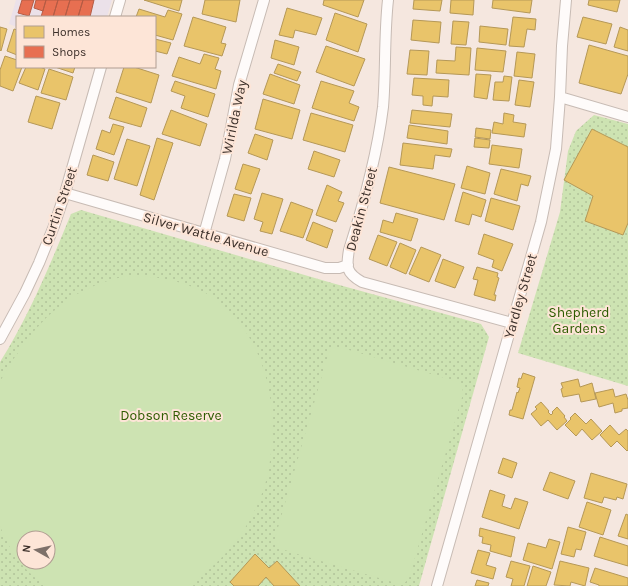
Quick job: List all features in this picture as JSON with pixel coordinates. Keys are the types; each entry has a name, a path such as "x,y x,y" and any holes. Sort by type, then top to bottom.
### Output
{"street":[{"path":"115,16 120,0"},
{"name":"Wirilda Way","path":"204,234 225,159 239,85 264,0"},
{"name":"Deakin Street","path":"388,0 383,105 380,127 369,182 350,250 348,265 350,272 352,276 362,282 512,323"},
{"name":"Yardley Street","path":"437,586 541,222 556,149 566,0"},
{"name":"Curtin Street","path":"0,339 25,293 54,226 101,68"},
{"path":"560,98 628,117"},
{"name":"Silver Wattle Avenue","path":"65,193 325,268 339,268 348,265"}],"shaded area":[{"path":"16,0 112,0 107,16 16,16 16,27 9,24"}],"green space":[{"name":"Shepherd Gardens","path":"594,115 628,124 628,386 518,353 560,212 568,151 576,131"},
{"name":"Dobson Reserve","path":"81,210 332,283 481,324 489,337 419,586 0,586 0,362 11,345 47,271 71,214"},
{"path":"128,276 147,277 182,283 211,296 238,321 251,340 260,360 267,382 271,404 271,450 267,479 262,493 249,522 233,545 212,567 188,586 46,586 27,570 56,570 56,530 16,530 16,557 0,526 0,384 2,378 12,361 35,330 47,317 77,294 96,285"},
{"path":"335,347 455,381 463,389 463,394 409,578 404,583 396,583 294,553 279,548 274,544 328,355 332,348"}],"building: Homes":[{"path":"144,0 182,0 179,11"},
{"path":"205,0 240,0 236,22 202,14"},
{"path":"324,0 364,0 358,17 323,5"},
{"path":"414,0 442,0 440,11 413,9"},
{"path":"451,0 474,0 473,15 450,13"},
{"path":"493,0 532,0 530,13 492,8"},
{"path":"589,0 620,0 617,12 588,5"},
{"path":"287,8 322,18 316,35 295,30 293,38 279,35"},
{"path":"139,9 165,17 168,10 182,14 173,40 156,35 156,16 136,16"},
{"path":"335,13 367,24 358,52 326,40"},
{"path":"193,17 226,27 221,43 226,44 222,56 184,46"},
{"path":"513,17 536,19 535,30 527,29 524,47 509,46"},
{"path":"583,17 612,24 606,44 577,37"},
{"path":"413,20 441,22 439,43 411,40"},
{"path":"453,21 469,22 466,45 451,44"},
{"path":"480,26 508,29 506,45 479,42"},
{"path":"0,27 7,29 1,51 0,50"},
{"path":"620,27 628,30 628,51 614,47"},
{"path":"14,29 16,30 16,55 7,51"},
{"path":"156,39 171,43 167,54 156,51"},
{"path":"275,40 299,47 294,65 271,58"},
{"path":"589,45 628,56 628,74 621,94 579,83"},
{"path":"326,46 365,59 354,86 316,72"},
{"path":"456,47 471,48 469,75 436,73 437,60 455,61"},
{"path":"477,48 506,51 503,72 475,70"},
{"path":"410,50 429,51 427,75 407,74"},
{"path":"517,52 535,54 532,78 514,76"},
{"path":"204,54 219,58 215,69 221,71 216,89 172,76 179,57 200,64"},
{"path":"5,56 16,60 16,68 22,68 13,91 0,86 0,70"},
{"path":"278,64 301,72 297,81 274,73"},
{"path":"26,68 45,69 38,90 19,83"},
{"path":"58,68 75,68 73,73"},
{"path":"124,68 137,68 159,75 151,103 116,92"},
{"path":"49,69 73,77 66,100 41,93"},
{"path":"270,74 300,85 294,104 263,94"},
{"path":"476,74 491,75 487,99 474,97"},
{"path":"504,76 512,77 509,101 493,100 495,82 503,82"},
{"path":"414,78 449,80 448,97 433,96 432,106 423,105 423,96 412,95"},
{"path":"519,80 534,82 530,107 515,105"},
{"path":"175,81 215,94 208,117 181,108 185,96 171,91"},
{"path":"321,81 354,91 349,103 359,107 354,121 312,108"},
{"path":"36,96 60,103 52,129 28,122"},
{"path":"116,97 147,108 141,127 109,118"},
{"path":"263,99 300,110 292,139 255,129"},
{"path":"171,110 207,124 200,146 162,134"},
{"path":"412,110 452,114 450,127 410,123"},
{"path":"311,113 353,125 345,152 303,140"},
{"path":"504,113 514,115 513,122 526,124 524,137 492,133 494,122 503,124"},
{"path":"113,124 124,127 114,155 96,149 102,130 110,133"},
{"path":"409,125 448,131 447,144 407,138"},
{"path":"476,128 491,130 490,139 475,137"},
{"path":"592,129 628,147 628,223 623,235 585,221 593,196 564,180"},
{"path":"255,134 273,140 267,160 248,153"},
{"path":"157,138 173,143 154,200 140,195"},
{"path":"475,138 490,140 489,148 474,147"},
{"path":"127,139 150,146 137,186 114,179"},
{"path":"403,143 452,149 450,157 435,155 433,169 400,165"},
{"path":"492,145 522,149 519,168 489,164"},
{"path":"314,151 340,160 334,177 308,169"},
{"path":"93,155 114,162 108,181 87,175"},
{"path":"243,164 260,169 251,194 235,189"},
{"path":"467,166 490,173 485,194 461,188"},
{"path":"389,167 455,184 444,220 380,203"},
{"path":"501,169 531,176 528,186 521,184 517,201 494,194"},
{"path":"327,185 342,192 338,201 344,203 336,222 316,215"},
{"path":"463,192 486,200 481,217 472,214 469,225 455,221"},
{"path":"262,193 283,199 272,234 260,231 263,222 254,219"},
{"path":"234,194 251,198 244,221 227,216"},
{"path":"491,198 520,206 513,230 485,221"},
{"path":"291,202 313,210 303,238 280,231"},
{"path":"396,213 418,219 411,241 380,232 383,220 393,223"},
{"path":"313,222 333,230 327,248 306,240"},
{"path":"484,234 513,244 502,271 492,267 494,260 478,254"},
{"path":"378,235 397,242 387,266 369,259"},
{"path":"400,243 416,250 406,274 390,267"},
{"path":"421,247 441,255 429,282 409,274"},
{"path":"443,259 464,267 455,288 435,281"},
{"path":"477,267 498,273 497,277 499,278 494,295 496,295 495,301 474,295 478,280 473,279"},
{"path":"523,373 535,377 523,419 509,415 517,392 518,393 520,388 517,387 519,378 521,379"},
{"path":"578,379 580,387 592,383 596,399 581,402 579,394 563,397 561,389 563,388 561,383"},
{"path":"613,389 615,397 626,394 628,408 622,409 622,411 615,413 613,403 599,407 595,393"},
{"path":"541,402 551,415 557,407 565,416 564,417 567,421 557,430 548,420 541,426 531,414 537,409 535,407"},
{"path":"575,413 586,424 591,419 602,431 592,440 582,429 576,436 565,425"},
{"path":"610,425 619,435 626,429 628,431 627,451 617,441 611,447 600,435"},
{"path":"503,458 517,463 512,478 498,473"},
{"path":"550,472 575,481 568,499 543,490"},
{"path":"591,473 627,484 623,499 617,497 616,500 604,497 602,503 584,498"},
{"path":"490,490 505,495 502,506 511,509 515,498 528,502 519,529 482,517"},
{"path":"587,502 611,510 603,535 579,527"},
{"path":"626,514 628,515 628,539 618,536"},
{"path":"568,527 586,532 581,550 576,549 574,557 561,554"},
{"path":"480,528 515,537 511,557 490,551 491,545 482,543 483,537 479,536"},
{"path":"600,537 628,546 628,566 594,556"},
{"path":"549,539 560,542 552,569 523,560 528,543 546,548"},
{"path":"478,550 490,553 486,565 496,568 493,579 471,573"},
{"path":"255,554 269,568 277,561 300,586 274,586 266,577 258,586 234,586 230,582"},
{"path":"511,561 530,566 524,586 511,586 513,579 506,577"},
{"path":"560,561 589,568 585,586 571,582 570,586 554,585"},
{"path":"533,566 551,572 546,586 527,586"},
{"path":"595,568 628,578 628,586 599,586 590,582"},
{"path":"477,580 489,583 488,586 475,586"}],"building: Shops":[{"path":"22,0 34,0 29,16 18,13"},
{"path":"36,0 46,0 43,11 34,8"},
{"path":"46,0 58,0 53,16 41,16"},
{"path":"58,0 70,0 65,16 53,16"},
{"path":"70,0 83,0 78,16 65,16"},
{"path":"83,0 94,0 90,16 78,16"}]}
